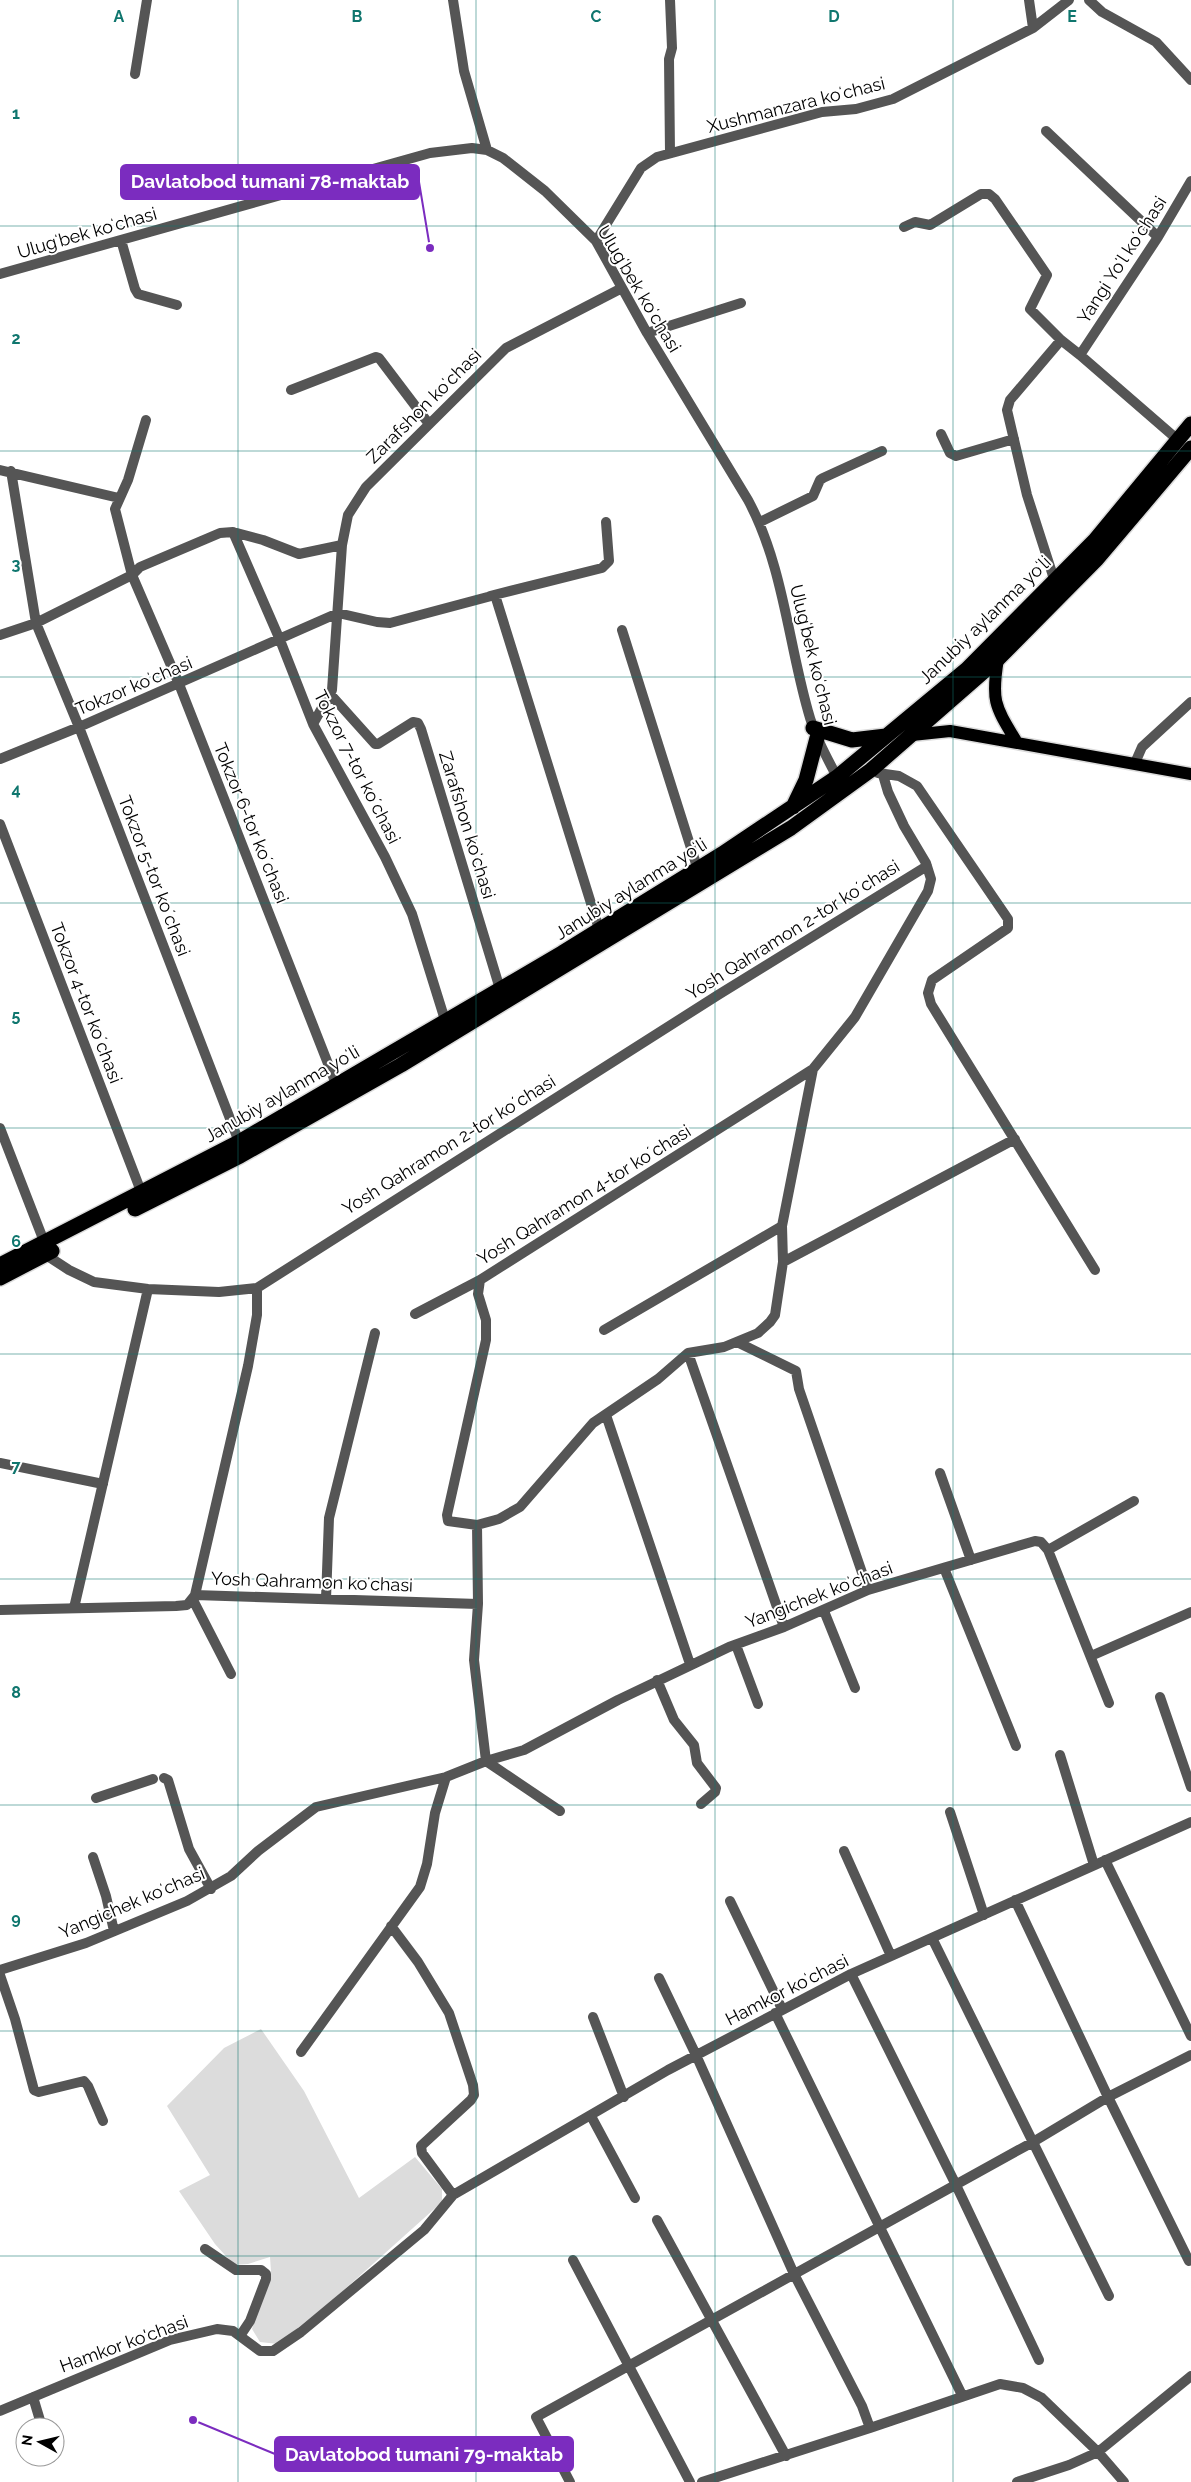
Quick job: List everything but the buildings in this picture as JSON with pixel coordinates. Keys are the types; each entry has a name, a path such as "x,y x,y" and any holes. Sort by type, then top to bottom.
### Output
{"highway":[{"name":"Janubiy aylanma yoʻli","path":"0,1265 45,1249 240,1156 401,1065 783,833 877,772 912,735 998,659 1098,559 1185,444 1191,424"},
{"name":"Janubiy aylanma yoʻli","path":"0,1278 45,1249 239,1142 562,953 722,854 837,777 967,669 1054,579 1095,540 1185,444"},
{"path":"792,808 806,780 815,733 852,740 887,736"}],"main road":[{"path":"998,659 994,684 996,709 1016,741"},
{"path":"912,735 950,731 1135,762 1191,774"}],"street":[{"path":"135,74 148,0"},
{"path":"453,0 464,70 487,150"},
{"path":"670,0 672,48 669,59 670,153"},
{"path":"1029,0 1033,28"},
{"name":"Xushmanzara koʻchasi","path":"596,241 640,168 657,157 822,112 875,105 893,99 1033,28 1069,0"},
{"path":"1088,0 1102,12 1156,42 1191,80"},
{"path":"1046,131 1158,237"},
{"name":"Ulugʻbek koʻchasi","path":"0,274 430,153 456,148 487,150 518,168 545,191 596,241 647,333 760,522 776,571 808,712 815,733 837,777"},
{"name":"Yangi Yoʻl koʻchasi","path":"1080,355 1158,237 1191,181"},
{"name":"Yangi Yoʻl koʻchasi","path":"904,227 915,222 930,225 981,194 989,194 995,199 1044,268 1046,275 1044,282 1030,309 1061,340 1185,444"},
{"path":"121,240 138,294 177,305"},
{"name":"Zarafshon koʻchasi","path":"500,989 418,723 413,722 378,744 374,744 331,695 342,545 348,515 355,501 366,487 506,348 622,288"},
{"path":"647,333 741,304"},
{"path":"1054,579 1027,495 1008,404 1061,340"},
{"path":"291,390 376,357 379,358 429,424"},
{"name":"Tokzor 6-tor koʼchasi","path":"146,420 128,480 115,509 132,575 179,684 336,1084"},
{"path":"941,434 950,453 956,456 1014,439"},
{"path":"760,522 813,496 820,480 823,478 882,451"},
{"path":"0,470 11,471 120,498"},
{"name":"Tokzor 5-tor koʼchasi","path":"11,471 36,623 80,727 239,1142"},
{"path":"280,640 338,613 390,623 602,568 609,561 606,522"},
{"path":"0,635 36,623 132,575 140,567 212,536 233,532 263,540 299,554 342,545"},
{"name":"Tokzor 7-tor koʼchasi","path":"233,532 280,640 313,724 385,857 412,914 445,1020"},
{"path":"495,595 599,929"},
{"path":"622,630 697,868"},
{"name":"Tokzor koʻchasi","path":"0,759 80,727 280,640"},
{"path":"313,724 331,695"},
{"path":"1135,762 1142,747 1191,702"},
{"path":"560,1811 486,1762 474,1660 478,1604 477,1525 499,1519 520,1506 542,1484 593,1423 658,1379 688,1353 724,1347 758,1333 775,1315 783,1262 782,1226 813,1068 855,1017 928,890 931,879 927,866 877,772"},
{"path":"877,772 899,776 917,786 1008,919 1008,928 932,980 928,993 931,1004 1096,1270"},
{"name":"Tokzor 4-tor koʼchasi","path":"0,824 142,1194"},
{"name":"Yosh Qahramon 2-tor koʼchasi","path":"257,1288 709,1001 927,866"},
{"name":"Yosh Qahramon 4-tor koʼchasi","path":"477,1525 451,1523 447,1515 486,1340 486,1320 478,1294 480,1280 813,1068"},
{"path":"0,1128 45,1249 69,1270 94,1282 148,1289 219,1292 257,1288 258,1315 248,1366 194,1597 231,1674"},
{"path":"783,1262 1015,1139"},
{"path":"604,1330 782,1226"},
{"path":"415,1314 480,1280"},
{"path":"74,1608 148,1289"},
{"path":"326,1599 329,1518 375,1333"},
{"path":"737,1342 796,1371 799,1389 868,1590"},
{"path":"688,1353 784,1627"},
{"path":"606,1415 690,1664"},
{"path":"0,1462 103,1484"},
{"path":"940,1473 971,1560"},
{"path":"1109,1703 1048,1550 1134,1501"},
{"name":"Yangichek koʻchasi","path":"0,1970 86,1943 211,1889 231,1876 258,1851 316,1807 446,1777 524,1750 690,1664 824,1611 868,1590 1035,1542 1040,1542 1048,1550"},
{"path":"944,1568 1016,1746"},
{"name":"Yosh Qahramon koʻchasi","path":"0,1610 176,1606 187,1604 194,1597 478,1604"},
{"path":"824,1611 855,1688"},
{"path":"1091,1656 1191,1612"},
{"path":"736,1645 758,1704"},
{"path":"657,1680 674,1720 694,1745 697,1763 716,1788 701,1804"},
{"path":"1160,1696 1191,1787"},
{"path":"1060,1755 1094,1866"},
{"path":"301,2052 391,1926 413,1900 420,1887 427,1864 435,1813 446,1777"},
{"path":"96,1798 159,1779 168,1780 190,1849 211,1889"},
{"path":"950,1812 984,1915"},
{"name":"Hamkor koʻchasi","path":"424,2230 453,2194 696,2055 778,2011 851,1974 1191,1822"},
{"path":"844,1851 891,1956"},
{"path":"93,1857 106,1896 114,1931"},
{"path":"1105,1860 1191,2036"},
{"path":"1015,1900 1108,2097 1189,2261"},
{"path":"730,1901 778,2011 879,2226 962,2395"},
{"path":"391,1926 423,1970 449,2013 473,2085 474,2095 471,2100 421,2146 422,2153 453,2194"},
{"path":"932,1938 1110,2296"},
{"path":"851,1974 956,2185 1039,2360"},
{"path":"0,1975 15,2019 34,2090 39,2092 84,2082 88,2086 103,2121"},
{"path":"658,1978 696,2055 794,2274 862,2406 870,2428"},
{"path":"593,2017 624,2097"},
{"path":"570,2482 536,2417 630,2366 710,2319 1033,2142 1108,2097 1191,2054"},
{"path":"591,2116 635,2198"},
{"path":"657,2220 786,2456"},
{"name":"Hamkor ko'chasi","path":"0,2411 170,2340 217,2329 233,2331 260,2351 273,2351 301,2332 424,2230"},
{"path":"205,2249 236,2270 261,2270 266,2274 266,2279 250,2320 240,2336"},
{"path":"572,2260 690,2482"},
{"path":"1017,2482 1069,2465 1098,2452 1191,2376"},
{"path":"702,2482 786,2456 962,2395 1000,2384 1023,2388 1042,2398 1098,2452 1124,2482"},
{"path":"33,2397 39,2417"}],"shaded area":[{"path":"261,2029 304,2091 359,2198 415,2157 442,2189 442,2202 335,2298 278,2344 260,2342 252,2329 271,2272 270,2257 248,2264 234,2265 215,2244 179,2191 210,2175 167,2106 224,2048"}],"place":[{"name":"Davlatobod tumani 78-maktab","path":"430,248"},
{"name":"Davlatobod tumani 79-maktab","path":"193,2420"}]}
